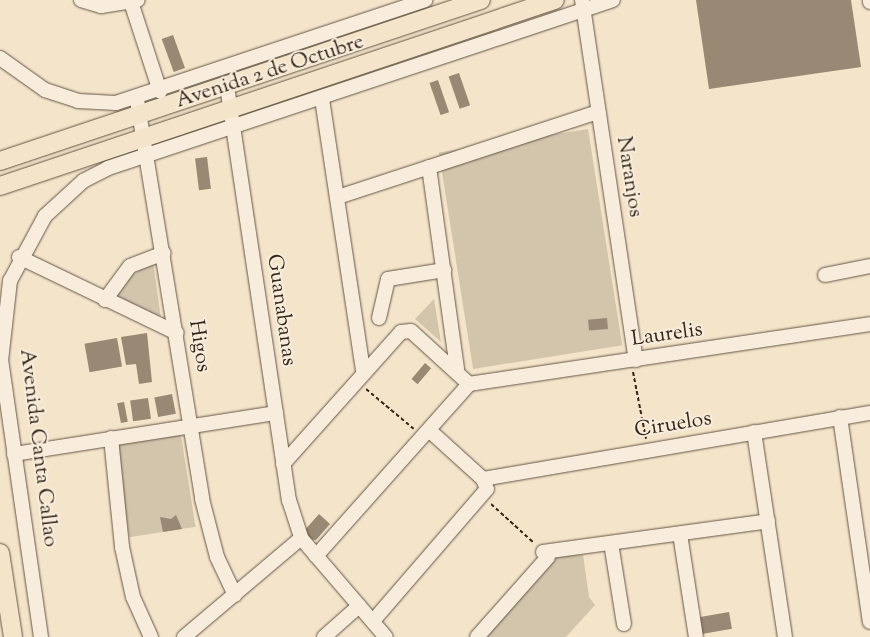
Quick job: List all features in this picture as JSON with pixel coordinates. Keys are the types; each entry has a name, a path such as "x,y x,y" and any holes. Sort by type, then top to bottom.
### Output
{"main road":[{"name":"Avenida 2 de Octubre","path":"0,161 139,107 227,86 481,0"},
{"name":"Avenida 2 de Octubre","path":"0,186 555,0"},
{"path":"0,553 13,637"}],"street":[{"path":"0,58 45,90 78,101 139,107 160,91 134,1 101,6 81,0"},
{"name":"Avenida 2 de Octubre","path":"160,91 426,0"},
{"name":"Avenida 2 de Octubre","path":"149,155 322,99 583,5 614,0"},
{"name":"Naranjos","path":"583,5 634,360"},
{"name":"Guanabanas","path":"227,86 283,464 301,538"},
{"path":"322,99 338,197 359,376"},
{"name":"Higos","path":"139,107 149,155 207,525 235,595"},
{"path":"338,197 598,112"},
{"name":"Avenida Canta Callao","path":"41,637 14,454 2,335 4,306 20,257 64,196 108,168 149,155"},
{"path":"429,167 457,369"},
{"path":"106,300 130,266 164,253"},
{"path":"20,257 177,333"},
{"path":"825,275 870,266"},
{"path":"380,318 388,279 444,270"},
{"name":"Laurelis","path":"469,384 870,324"},
{"path":"283,464 359,376 405,330 457,369 469,384 316,556"},
{"path":"14,454 276,413"},
{"name":"Ciruelos","path":"483,479 647,449 870,413"},
{"path":"840,417 870,622"},
{"path":"754,432 785,637"},
{"path":"373,620 484,497 483,479 426,433"},
{"path":"111,438 122,547 133,597 151,637"},
{"path":"477,637 546,555 611,543 768,521"},
{"path":"680,534 696,637"},
{"path":"184,637 301,538 386,637"},
{"path":"611,543 624,624"},
{"path":"324,637 359,606"}],"path":[{"path":"634,360 647,449"},
{"path":"359,376 426,433"},
{"path":"484,497 546,555"}],"shaded area":[{"path":"588,129 622,345 473,369 439,153"},
{"path":"153,261 161,319 112,296 121,283"},
{"path":"434,299 441,342 415,319"},
{"path":"181,435 196,527 129,537 115,445"},
{"path":"583,555 589,597 595,605 566,637 476,637 548,556"}],"building":[{"path":"696,0 851,0 861,67 709,89"},
{"path":"173,35 185,68 174,72 162,39"},
{"path":"459,73 470,105 460,109 449,77"},
{"path":"438,80 449,112 441,115 429,83"},
{"path":"207,157 211,189 199,190 195,158"},
{"path":"607,318 608,329 589,331 588,320"},
{"path":"147,333 152,382 139,384 136,364 126,365 121,337"},
{"path":"117,338 122,367 90,372 85,344"},
{"path":"425,363 431,368 418,384 412,379"},
{"path":"172,394 176,414 158,417 154,397"},
{"path":"148,398 151,419 133,421 130,401"},
{"path":"124,402 128,422 121,423 117,403"},
{"path":"319,514 330,524 316,540 308,539 303,532"},
{"path":"176,515 182,529 163,532 160,517 171,519"},
{"path":"729,612 732,629 700,634 697,618"}]}
